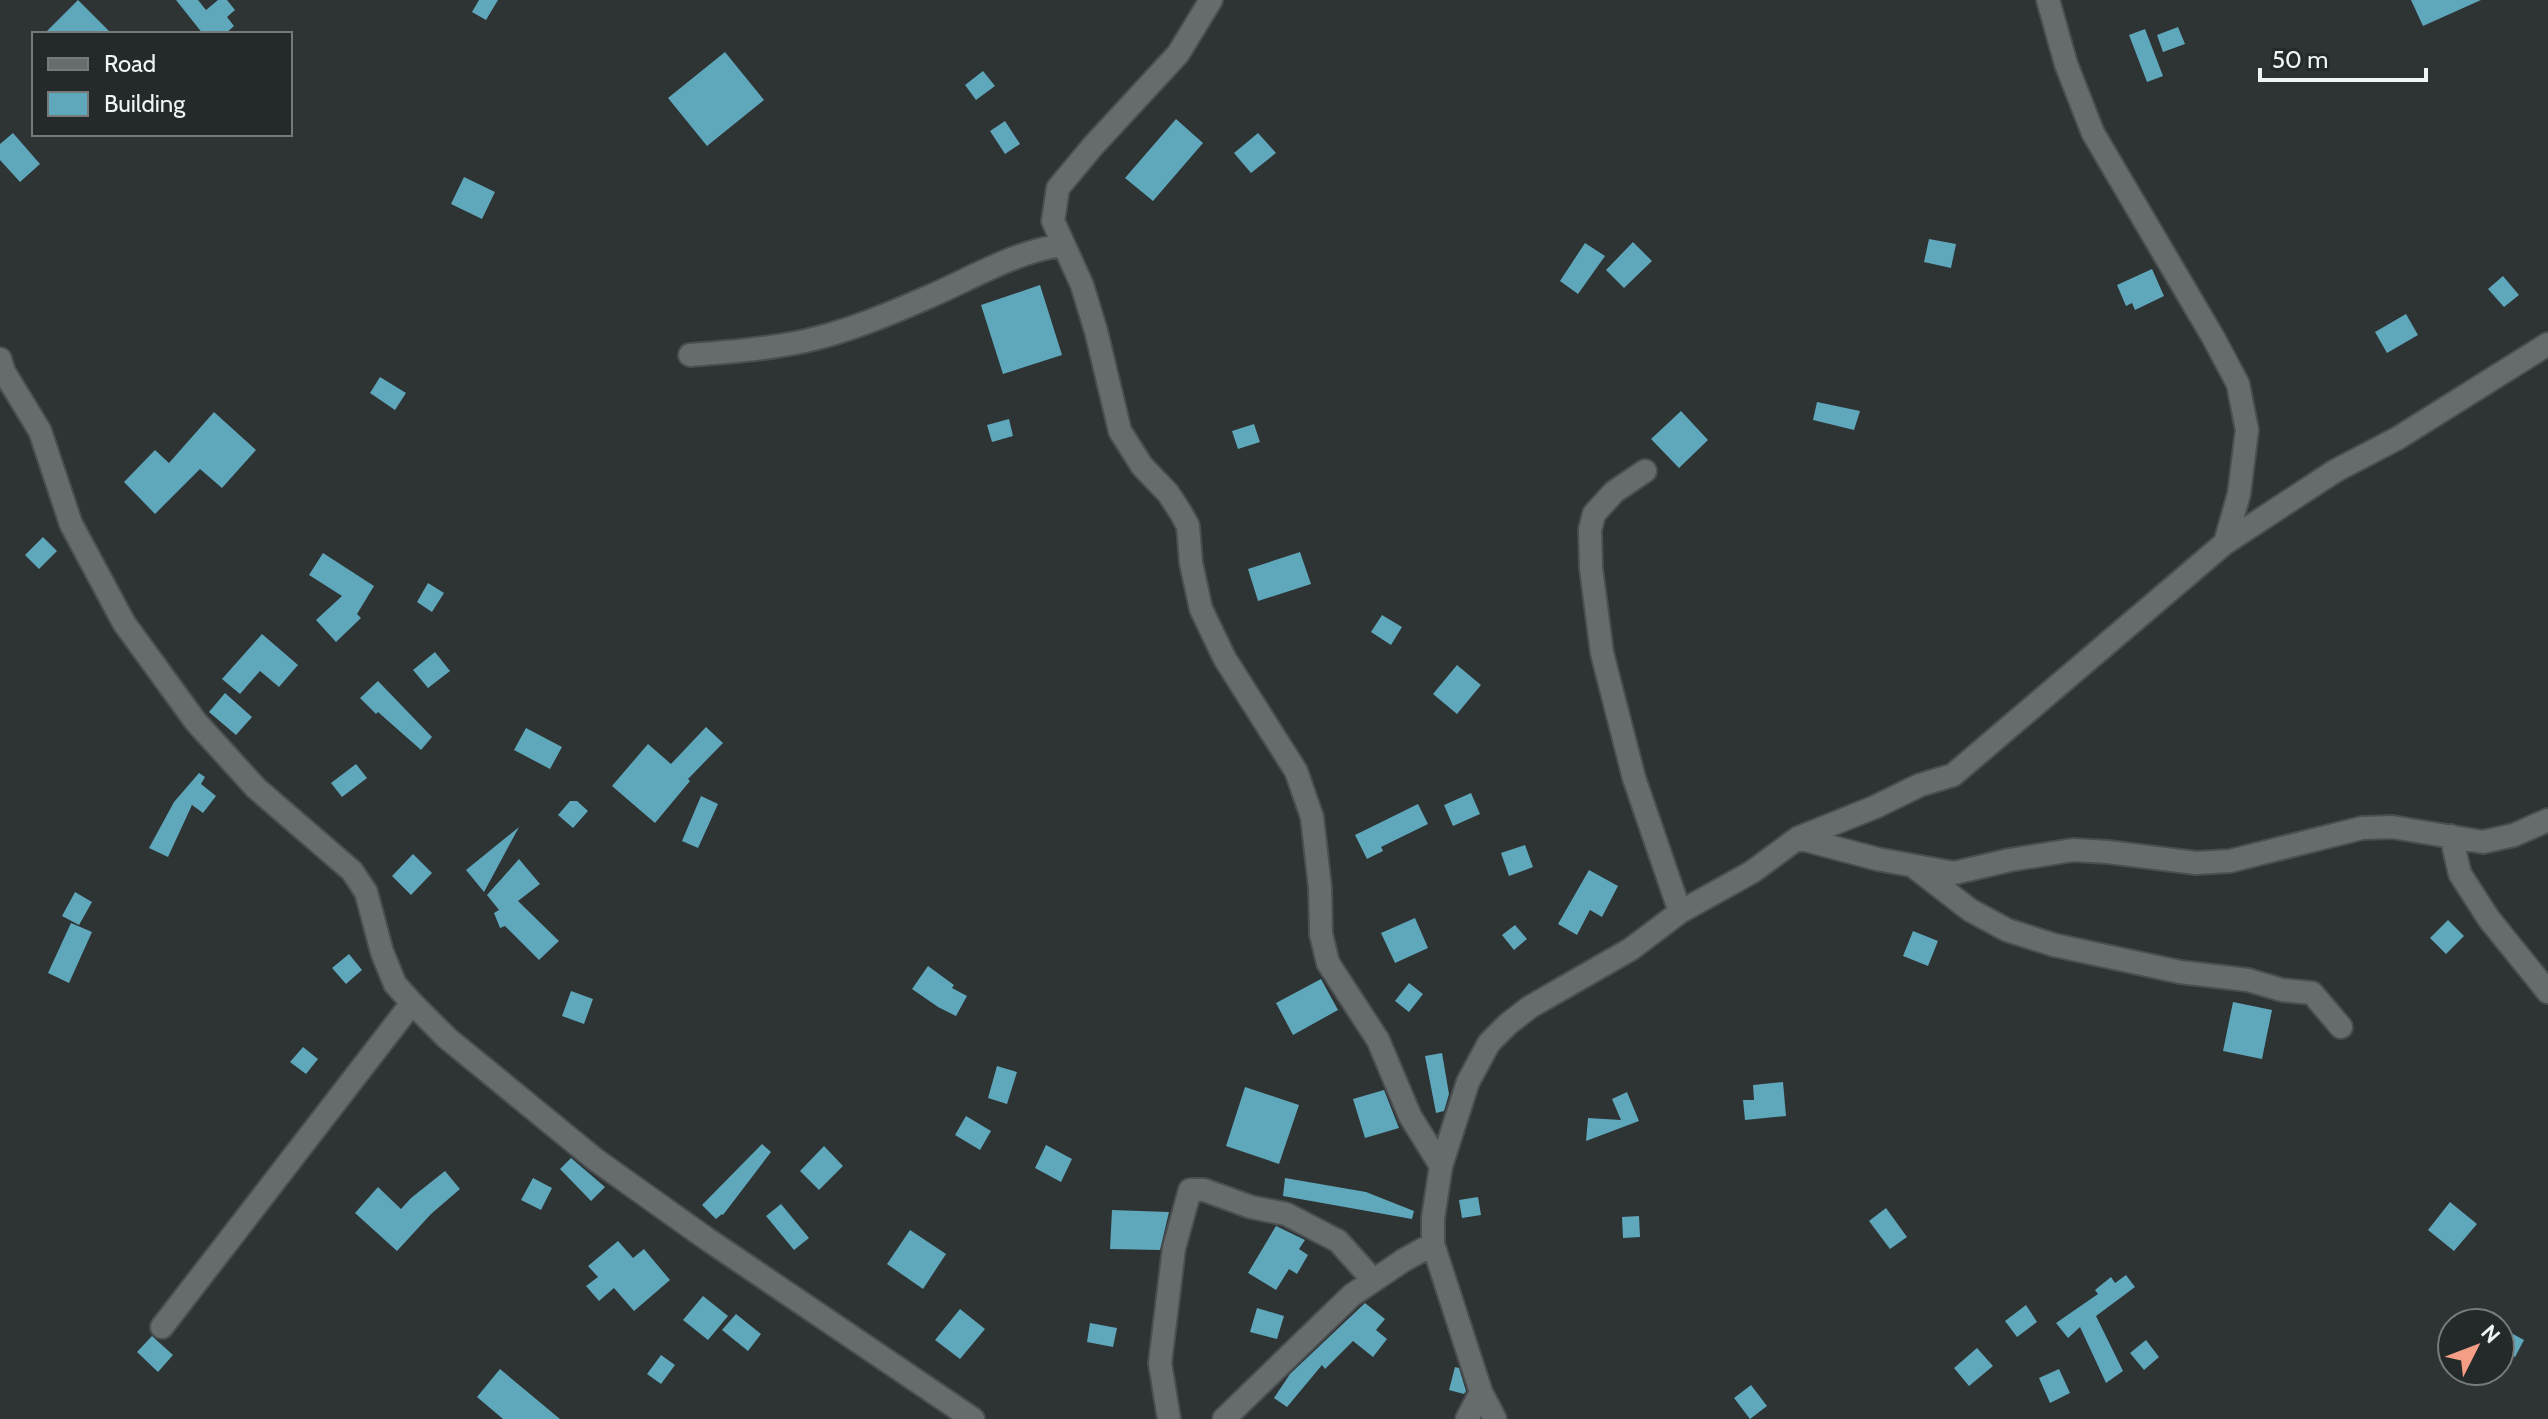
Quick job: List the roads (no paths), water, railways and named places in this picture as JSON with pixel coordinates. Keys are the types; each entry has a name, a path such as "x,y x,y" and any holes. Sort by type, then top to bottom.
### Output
{"street":[{"path":"1211,0 1178,54 1058,188 1053,221 1082,285 1120,431 1142,466 1168,493 1188,526 1191,563 1201,609 1225,659 1296,771 1312,817 1320,887 1321,934 1328,963 1378,1040 1410,1116 1441,1166"},
{"path":"2048,0 2066,64 2093,133 2238,384 2247,430 2239,494 2225,543"},
{"path":"690,355 750,350 807,340 915,303 1034,249 1062,245"},
{"path":"1495,1419 1481,1392 1433,1244 1433,1218 1441,1166 1468,1082 1489,1043 1530,1007 1631,949 1680,912 1752,872 1798,838 1920,785 1953,775 2225,543 2335,471 2398,438 2548,344"},
{"path":"0,359 10,383 40,431 71,524 124,623 196,722 256,788 352,871 366,892 382,952 395,984 412,1003 447,1038 596,1160 973,1419"},
{"path":"1645,471 1614,492 1594,514 1590,530 1591,568 1602,653 1634,778 1680,912"},
{"path":"1798,838 1954,873 2073,850 2196,863 2230,861 2362,828 2392,827 2483,842 2514,835 2548,820"},
{"path":"2451,836 2460,874 2489,919 2548,992"},
{"path":"1913,866 1970,910 2007,930 2054,945 2180,972 2248,980 2282,990 2312,993 2341,1027"},
{"path":"162,1327 412,1003"},
{"path":"1169,1419 1160,1363 1174,1248 1190,1190 1204,1190 1251,1207 1286,1214 1338,1241 1373,1280"},
{"path":"1224,1419 1352,1295 1433,1244"},
{"path":"1467,1419 1481,1392"}]}
